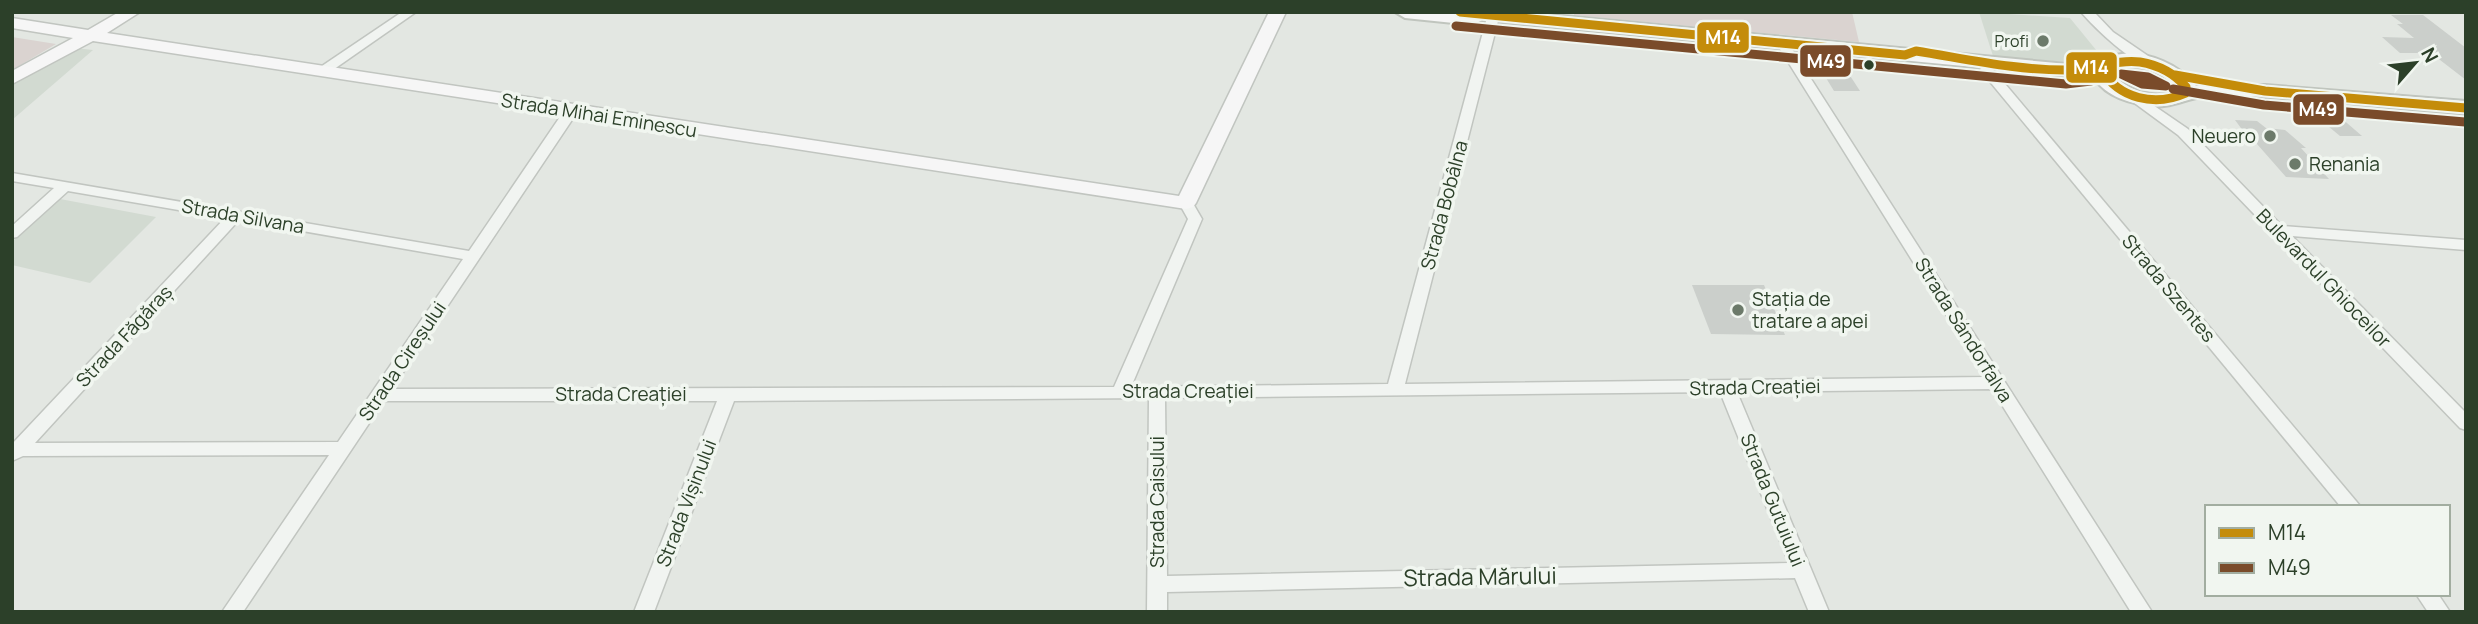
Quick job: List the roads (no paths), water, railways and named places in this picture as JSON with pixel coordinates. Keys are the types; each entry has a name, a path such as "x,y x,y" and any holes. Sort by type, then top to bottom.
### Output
{"main road":[{"path":"1405,12 2079,78 2124,92 2234,89 2466,108"},
{"path":"1457,12 2015,66 2074,70 2131,61 2154,65 2178,89"},
{"path":"2108,63 2101,69 2101,75 2124,92"}],"street":[{"path":"12,79 132,12"},
{"path":"323,71 410,12"},
{"path":"1120,392 1195,219 1186,203 1278,12"},
{"path":"2087,12 2132,54 2154,65"},
{"name":"Strada Bobâlna","path":"1395,389 1492,20"},
{"name":"Strada Mihai Eminescu","path":"12,23 572,111 1186,203"},
{"path":"2108,63 2114,50 2109,35"},
{"name":"Strada Sándorfalva","path":"1786,49 2142,612"},
{"name":"Strada Szentes","path":"1986,69 2350,505"},
{"name":"Bulevardul Ghioceilor","path":"2178,89 2171,109 2183,132"},
{"name":"Bulevardul Ghioceilor","path":"2124,92 2183,132 2466,424"},
{"name":"Strada Cireșului","path":"232,612 572,111"},
{"name":"Strada Silvana","path":"12,177 473,256"},
{"path":"12,234 65,186"},
{"name":"Strada Făgăraș","path":"14,453 236,215"},
{"path":"2277,230 2466,245"},
{"name":"Strada Creației","path":"379,395 1727,388 1997,383"},
{"name":"Strada Gutuiului","path":"1727,388 1819,612"},
{"name":"Strada Caisului","path":"1157,392 1157,612"},
{"name":"Strada Vișinului","path":"644,612 728,395"},
{"path":"14,453 343,448"},
{"name":"Strada Mărului","path":"1158,584 1801,570"},
{"path":"2428,596 2440,612"}],"place":[{"name":"Profi","path":"2043,41"},
{"name":"Neuero","path":"2270,136"},
{"name":"Renania","path":"2295,164"},
{"name":"Stația de tratare a apei","path":"1738,310"}]}
